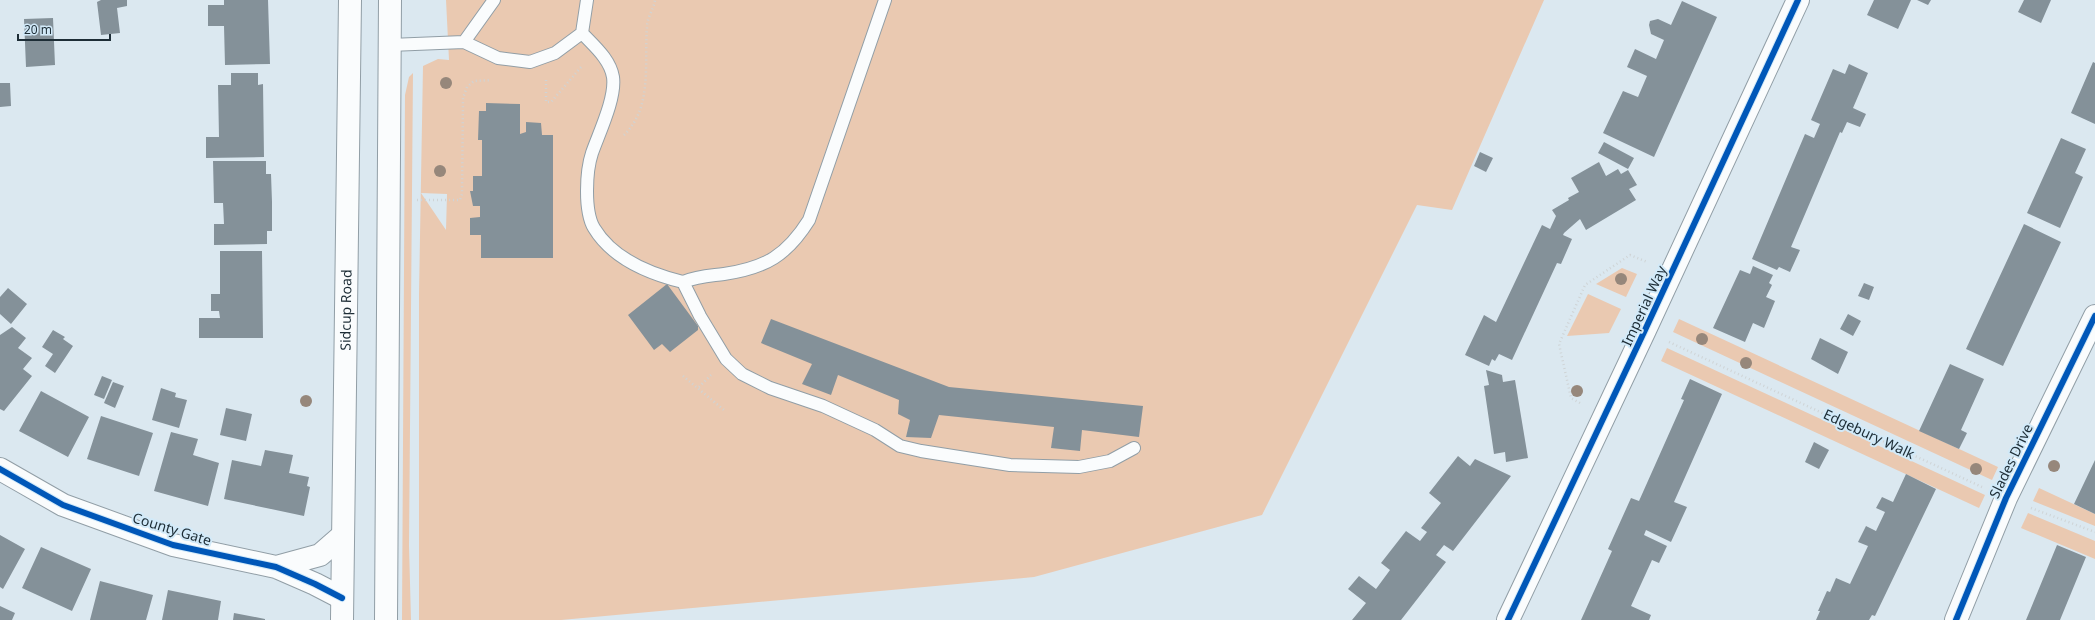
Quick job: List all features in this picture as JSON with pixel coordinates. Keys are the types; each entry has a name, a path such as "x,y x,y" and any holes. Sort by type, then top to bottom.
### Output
{"main road":[{"name":"Sidcup Road","path":"342,620 350,0"},
{"path":"386,620 390,0"},
{"name":"Imperial Way","path":"1508,620 1604,414 1672,273 1798,0"},
{"name":"Slades Drive","path":"1956,620 2006,498 2095,316"},
{"name":"County Gate","path":"0,469 63,505 173,545 276,568 342,598"},
{"name":"County Gate","path":"276,568 320,555 343,535"}],"lane":[{"path":"464,42 494,0"},
{"path":"390,45 464,42 498,58 530,62 555,53 582,33 587,0"},
{"path":"582,33 605,57 613,78 609,109 587,170 587,200 593,227 614,251 658,276 682,282 699,276 725,274 758,266 778,256 797,240 809,220 885,0"},
{"path":"682,282 700,316 726,359 742,374 770,388 823,406 875,430 900,446 921,451 1010,465 1079,467 1110,461 1134,448"}],"path":[{"path":"539,78 546,78 546,102 551,102 597,49"},
{"path":"417,200 460,200 462,194 463,98 467,87 474,81 495,80"},
{"path":"1604,414 1570,398 1559,344 1585,285 1630,255 1672,273"},
{"path":"683,376 724,410"}],"shaded area":[{"path":"446,0 1544,0 1452,210 1417,205 1262,515 1034,577 561,620 419,620 419,294 423,66 438,59 449,60","holes":["421,193 447,194 446,230"]},
{"path":"413,73 409,546 411,620 402,620 405,95 409,77"},
{"path":"1622,268 1637,274 1626,297 1596,284"},
{"path":"1588,294 1621,309 1609,333 1567,336"},
{"path":"1679,319 1998,467 1992,480 1673,332"},
{"path":"1667,348 1985,495 1979,508 1661,361"},
{"path":"2039,488 2095,514 2095,526 2033,501"},
{"path":"2028,513 2095,541 2095,559 2021,528"}],"building":[{"path":"101,0 127,0 127,6 117,8 120,33 101,35 97,2"},
{"path":"224,0 268,0 270,64 225,65 224,26 208,26 208,5 224,5"},
{"path":"1874,0 1911,0 1898,29 1867,15"},
{"path":"1917,0 1931,0 1928,5"},
{"path":"2024,0 2051,0 2041,23 2018,12"},
{"path":"1682,1 1717,17 1654,157 1603,133 1623,91 1638,97 1647,76 1627,67 1635,49 1656,59 1664,40 1651,34 1649,25 1650,21 1658,19 1671,25"},
{"path":"53,18 55,65 26,67 24,19"},
{"path":"2093,62 2095,63 2095,124 2071,113"},
{"path":"1849,64 1868,73 1853,108 1866,114 1860,127 1847,122 1842,133 1840,132 1791,247 1800,250 1790,272 1779,267 1777,270 1752,259 1805,134 1814,138 1820,124 1811,120 1833,69 1845,74"},
{"path":"231,73 258,73 258,85 263,84 264,157 206,158 206,137 219,137 218,85 231,85"},
{"path":"0,83 10,83 11,106 0,107"},
{"path":"486,103 520,104 520,134 526,132 526,122 541,123 542,135 553,135 553,258 481,258 481,235 470,235 470,218 480,217 480,206 473,206 470,191 473,191 473,176 482,176 482,140 478,140 479,111 486,111"},
{"path":"2061,138 2086,149 2075,173 2083,177 2060,228 2027,213"},
{"path":"1604,142 1634,158 1628,169 1598,153"},
{"path":"1480,152 1493,158 1486,172 1474,166"},
{"path":"213,161 266,161 266,174 271,174 272,202 272,231 267,231 267,244 214,245 214,224 224,224 223,203 214,203"},
{"path":"1599,162 1606,176 1618,169 1621,174 1628,170 1637,185 1629,189 1636,200 1586,230 1580,219 1564,233 1563,235 1572,239 1561,264 1557,263 1512,360 1499,354 1495,361 1492,359 1489,366 1465,355 1484,315 1496,322 1542,225 1550,229 1556,216 1552,210 1579,192 1571,178"},
{"path":"2024,224 2061,242 2003,366 1966,349"},
{"path":"220,251 262,251 263,338 199,338 199,318 220,318 219,311 211,311 211,294 220,294"},
{"path":"1753,266 1773,275 1769,283 1772,285 1766,297 1775,301 1764,328 1753,323 1745,342 1713,328 1740,270 1750,274"},
{"path":"1864,283 1874,287 1869,300 1858,296"},
{"path":"667,284 698,326 698,330 670,352 662,344 654,350 628,315"},
{"path":"8,288 27,304 11,324 0,314 0,297"},
{"path":"1848,314 1861,321 1853,336 1840,329"},
{"path":"771,319 949,387 1143,406 1139,437 1082,430 1080,451 1051,448 1054,427 939,415 931,438 906,437 910,420 898,414 899,400 838,375 831,395 802,384 812,364 761,343"},
{"path":"12,327 26,338 18,348 32,358 23,369 32,376 4,411 0,409 0,335"},
{"path":"53,330 65,337 63,339 73,346 55,373 45,366 53,354 42,347"},
{"path":"1820,338 1848,352 1838,374 1811,359"},
{"path":"1950,364 1984,379 1961,430 1967,433 1959,449 1919,431"},
{"path":"1486,370 1502,375 1503,382 1515,380 1528,458 1506,462 1505,452 1494,454 1484,386 1489,385"},
{"path":"102,376 112,380 104,399 94,395"},
{"path":"1690,379 1722,394 1674,502 1687,507 1671,542 1646,530 1644,535 1667,546 1659,563 1652,560 1631,606 1651,615 1649,620 1581,620 1612,551 1608,549 1631,498 1639,501 1684,400 1681,399"},
{"path":"113,382 124,386 115,408 104,403"},
{"path":"161,388 176,393 175,397 187,400 179,428 152,420"},
{"path":"41,391 89,417 68,457 19,431"},
{"path":"226,408 252,414 246,441 220,435"},
{"path":"101,416 153,433 139,476 87,459"},
{"path":"171,432 198,439 193,455 219,463 208,506 154,491"},
{"path":"1814,442 1829,450 1819,469 1805,462"},
{"path":"265,450 293,455 289,473 309,477 307,486 310,487 304,516 224,499 232,460 261,466"},
{"path":"1458,456 1470,466 1475,459 1511,476 1453,551 1444,545 1436,555 1446,562 1401,620 1352,620 1366,603 1348,589 1359,576 1376,589 1390,570 1381,563 1406,531 1420,541 1427,532 1421,528 1441,503 1429,493"},
{"path":"2095,460 2095,514 2074,504"},
{"path":"1906,474 1936,489 1875,616 1872,615 1869,620 1816,620 1820,611 1818,611 1827,591 1830,592 1836,578 1850,584 1868,546 1858,542 1866,526 1876,531 1885,512 1876,508 1882,497 1893,502"},
{"path":"0,535 25,549 3,589 0,587"},
{"path":"2057,545 2086,557 2060,620 2026,620"},
{"path":"41,547 91,569 72,611 22,588"},
{"path":"100,581 153,595 146,620 90,620"},
{"path":"168,590 221,601 218,620 162,620"},
{"path":"0,606 15,613 12,620 0,620"},
{"path":"234,613 265,619 265,620 233,620"}],"cycle path":[{"path":"1508,620 1645,330 1798,0"},
{"path":"1956,620 2006,498 2095,316"},
{"path":"0,469 63,505 173,545 276,567 342,598"}]}
